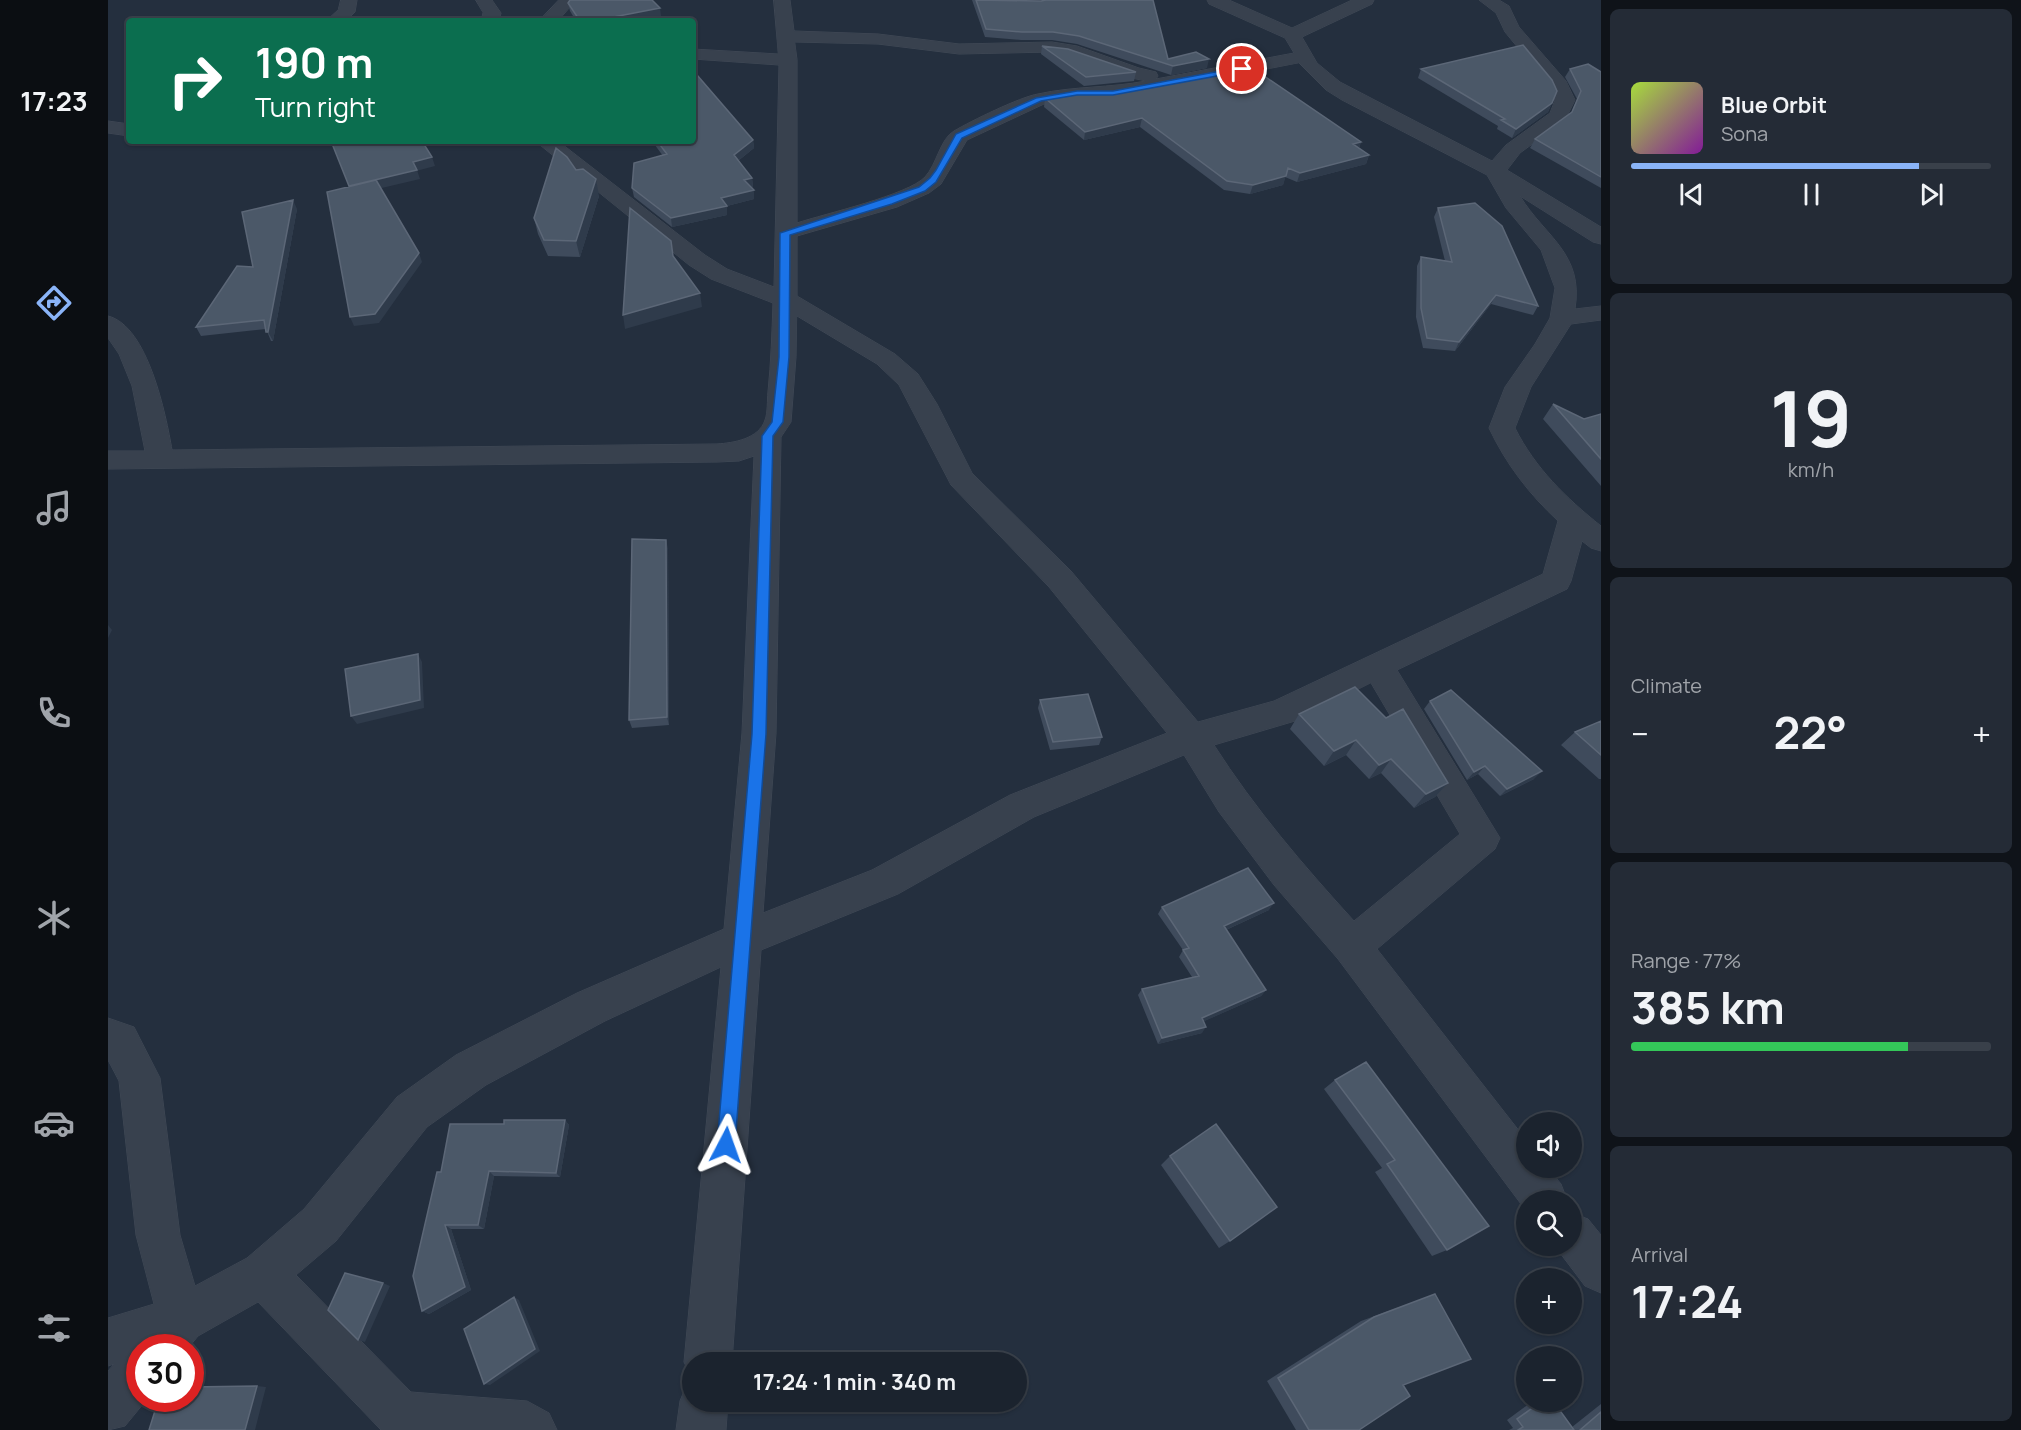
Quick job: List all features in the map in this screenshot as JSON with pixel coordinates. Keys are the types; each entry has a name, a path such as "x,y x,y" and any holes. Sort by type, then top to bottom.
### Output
{"street":[{"path":"339,18 346,12 349,0"},
{"path":"484,0 492,13 491,18"},
{"path":"551,18 568,0"},
{"path":"108,460 717,453 739,452 768,436 777,422 784,357 787,48 782,0"},
{"path":"1215,0 1237,5 1292,35 1304,57 1319,75 1348,96 1495,171 1601,237"},
{"path":"1292,35 1366,0"},
{"path":"1487,0 1503,10 1511,28 1559,85 1565,100 1558,116 1513,149 1495,171"},
{"path":"696,54 878,39 959,49 1052,47 1071,50 1134,73 1180,82"},
{"path":"785,233 889,202 922,189 940,170 959,136 1039,99 1077,93 1113,93 1304,57"},
{"path":"108,127 126,130"},
{"path":"549,144 697,260 720,274 785,298 886,359 909,380 924,404 961,478 1060,579 1191,738 1232,801 1287,873 1352,946 1537,1190"},
{"path":"1495,171 1514,203 1552,249 1567,288 1562,318 1547,345 1518,387 1502,428 1510,448 1533,479 1573,519 1601,541"},
{"path":"1562,318 1601,313"},
{"path":"108,323 121,337 147,386 160,458"},
{"path":"709,1352 759,734 768,436"},
{"path":"108,1342 170,1333 262,1274 320,1225 412,1112 471,1070 591,1007 741,941 885,882 1022,806 1191,738 1283,712 1556,581 1573,519"},
{"path":"1352,946 1482,838 1377,665"},
{"path":"108,1038 120,1041 139,1078 170,1333"},
{"path":"1582,1247 1601,1270"},
{"path":"262,1274 400,1415 527,1426 532,1430"},
{"path":"108,1409 126,1387"},
{"path":"702,1430 703,1412"}],"building":[{"path":"570,0 652,0 660,8 608,18 578,18 568,3"},
{"path":"976,0 1153,0 1168,59 1196,52 1209,59 1173,66 1079,36 1053,32 986,29"},
{"path":"1523,45 1552,80 1557,91 1552,103 1516,129 1501,120 1505,119 1421,69"},
{"path":"1042,46 1068,49 1136,72 1086,77"},
{"path":"1588,64 1601,72 1601,177 1535,139 1572,112 1581,91 1570,69"},
{"path":"1251,67 1361,142 1353,144 1369,155 1300,173 1288,168 1286,176 1253,185 1227,181 1142,118 1085,132 1045,98 1079,93 1115,93"},
{"path":"696,75 753,140 734,155 752,178 744,180 754,190 721,198 727,206 671,218 632,188 634,163 667,154 659,144 696,144"},
{"path":"332,144 424,144 432,157 413,162 417,170 349,186"},
{"path":"556,148 567,157 576,170 583,169 596,179 576,241 544,240 534,218"},
{"path":"376,180 419,253 375,314 350,317 327,192"},
{"path":"293,200 268,332 266,332 264,320 196,327 237,266 253,267 242,212"},
{"path":"1475,203 1502,226 1538,306 1496,295 1459,342 1427,338 1421,308 1421,257 1452,262 1438,208"},
{"path":"630,208 671,241 673,256 700,293 623,315"},
{"path":"1553,404 1584,419 1601,414 1601,459"},
{"path":"632,539 666,540 667,717 629,720"},
{"path":"418,654 420,700 351,716 345,669"},
{"path":"1355,687 1386,718 1403,709 1448,783 1426,794 1391,759 1379,765 1356,740 1334,751 1299,714"},
{"path":"1451,690 1542,771 1507,789 1485,766 1474,772 1430,701"},
{"path":"1088,694 1102,737 1053,742 1040,700"},
{"path":"1601,721 1601,755 1575,732"},
{"path":"1248,868 1274,903 1224,926 1266,990 1202,1018 1206,1027 1162,1038 1142,989 1199,976 1183,950 1189,948 1162,907"},
{"path":"1366,1062 1489,1226 1447,1250 1387,1164 1395,1160 1335,1080"},
{"path":"504,1120 565,1120 556,1173 489,1171 478,1225 445,1225 465,1287 422,1311 413,1276 437,1172 441,1172 450,1124 504,1124"},
{"path":"1216,1124 1277,1207 1230,1241 1170,1156"},
{"path":"345,1273 383,1283 358,1340 328,1310"},
{"path":"1435,1294 1471,1359 1403,1385 1410,1396 1359,1430 1309,1430 1278,1378 1374,1317"},
{"path":"514,1297 535,1349 484,1384 464,1329"},
{"path":"257,1386 245,1430 149,1430 155,1412 204,1412 204,1387"},
{"path":"1527,1412 1561,1412 1574,1430 1518,1430 1523,1427 1517,1419"},
{"path":"1601,1412 1601,1430 1580,1430"}],"route":[{"path":"726,1145 759,734 768,436 777,422 784,357 785,233 889,202 922,189 933,180 954,143 965,131 1039,99 1077,93 1113,93 1242,69"}]}
